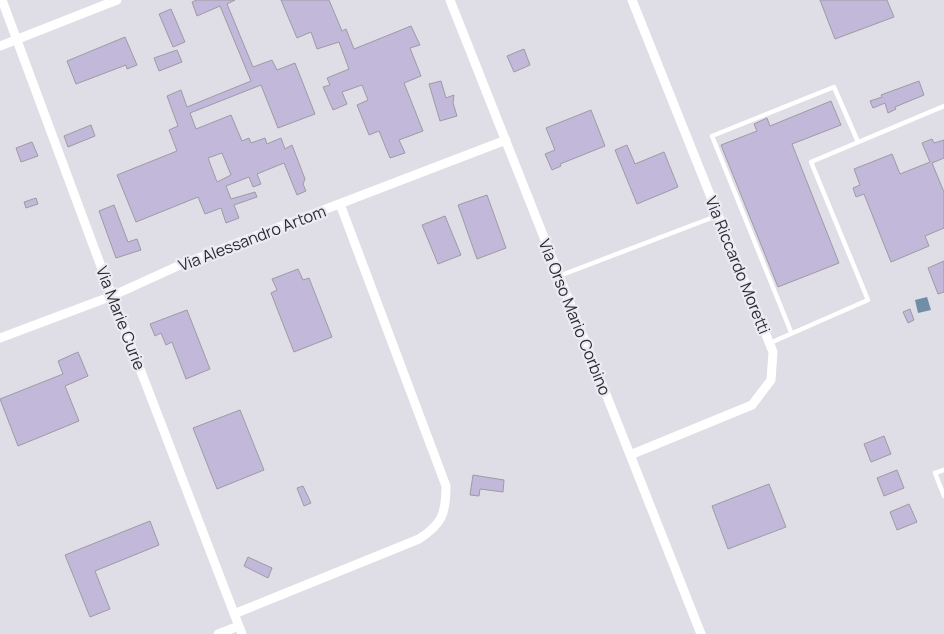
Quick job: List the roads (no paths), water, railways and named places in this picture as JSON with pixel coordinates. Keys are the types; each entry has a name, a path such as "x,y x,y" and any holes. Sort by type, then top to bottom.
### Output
{"street":[{"name":"Via Marie Curie","path":"2,0 112,296 240,630"},
{"path":"0,46 117,0"},
{"name":"Via Orso Mario Corbino","path":"450,0 701,634"},
{"name":"Via Riccardo Moretti","path":"630,455 752,405 771,380 773,352 632,0"},
{"name":"Via Alessandro Artom","path":"0,338 112,296 180,265 506,140"},
{"path":"234,614 419,539 438,525 444,514 446,486 340,204"},
{"path":"218,634 240,630"}],"lane":[{"path":"791,332 712,136 834,87 858,142"},
{"path":"769,343 868,300 811,162 944,106"},
{"path":"559,276 719,215"},
{"path":"944,470 935,473 944,496"}],"water":[{"path":"927,297 931,310 918,313 915,300"}]}
